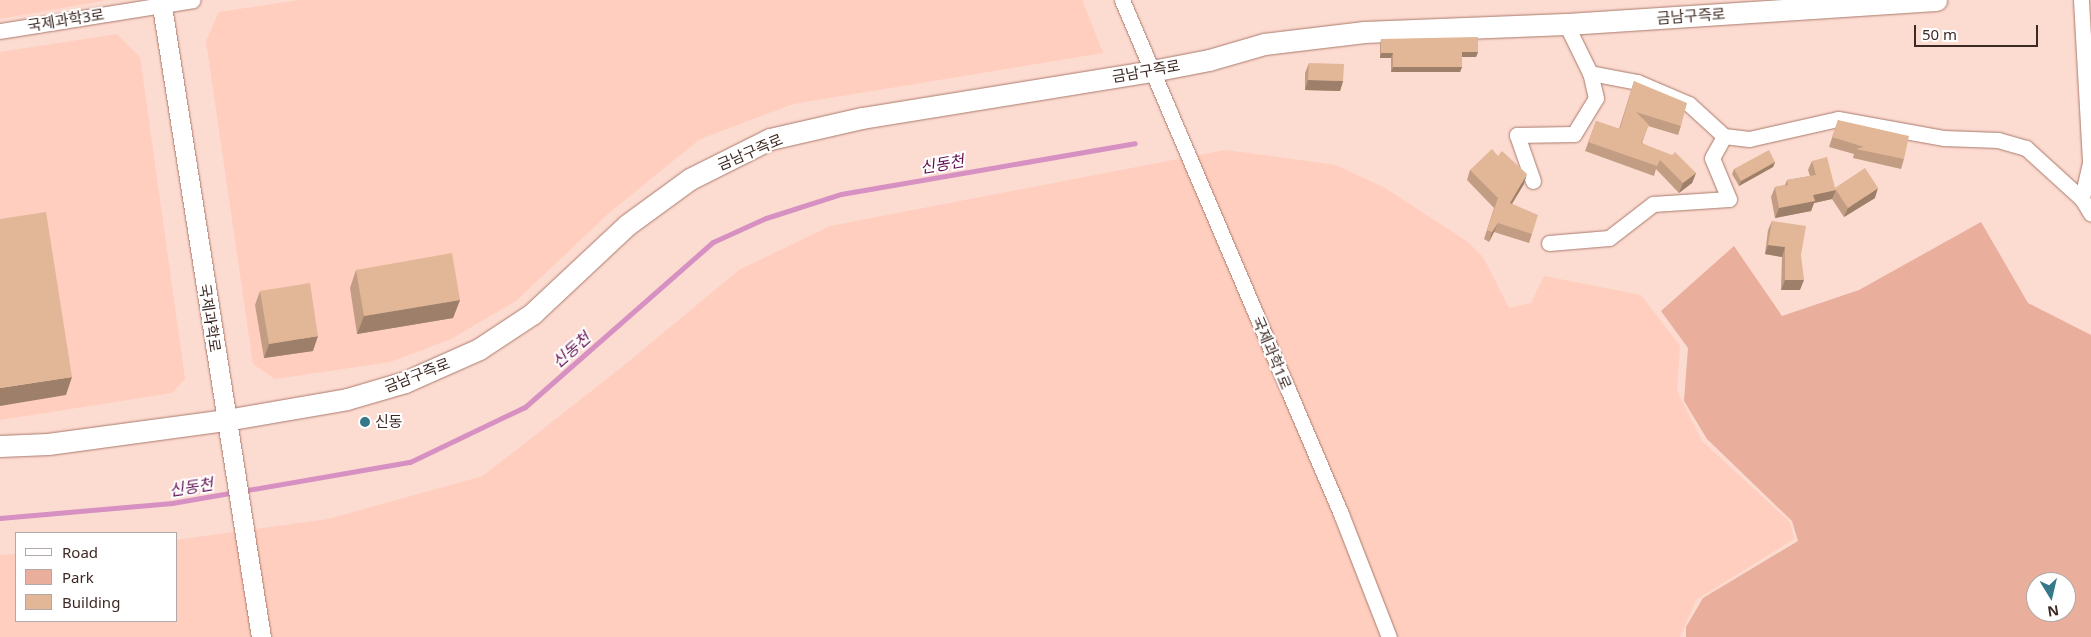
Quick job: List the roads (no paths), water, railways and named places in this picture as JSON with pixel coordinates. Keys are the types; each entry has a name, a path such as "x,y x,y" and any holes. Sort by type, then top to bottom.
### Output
{"main road":[{"name":"금남구즉로","path":"0,446 48,444 226,420 347,398 405,382 479,349 532,314 627,225 682,184 770,140 862,118 1152,71 1209,60 1264,44 1364,32 1566,24 1936,0"}],"street":[{"name":"국제과학3로","path":"0,31 161,3 193,0"},
{"name":"국제과학1로","path":"1122,0 1341,514 1389,637"},
{"path":"2081,0 2090,164 2082,199"},
{"name":"국제과학로","path":"161,3 261,637"},
{"path":"1533,181 1517,135 1574,134 1596,98 1590,73 1566,24"},
{"path":"1590,73 1637,82 1689,104 1724,136 1749,139 1838,119 1944,138 1998,140 2026,148 2082,199 2091,214"},
{"path":"1550,243 1609,238 1653,204 1729,199 1712,158 1724,136"}],"waterway":[{"name":"신동천","path":"0,518 172,503 410,462 525,407 713,242 766,218 841,194 1135,143"}],"place":[{"name":"신동","path":"365,422"}]}
